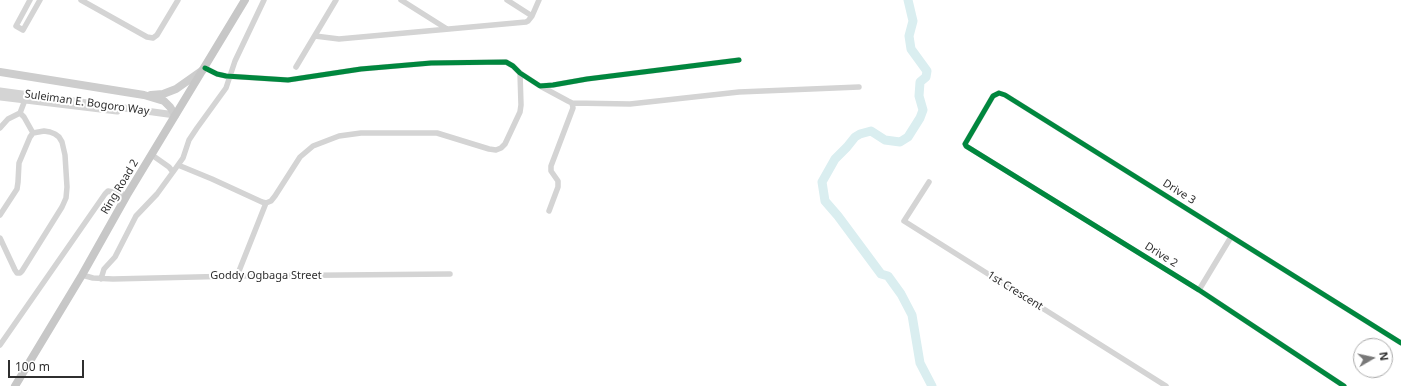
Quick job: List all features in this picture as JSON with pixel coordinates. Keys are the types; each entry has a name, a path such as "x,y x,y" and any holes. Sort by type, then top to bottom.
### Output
{"main road":[{"name":"Ring Road 2","path":"15,386 82,275 127,195 245,0"},
{"path":"144,95 163,94 176,89 204,69"},
{"name":"Suleiman E. Bogoro Way","path":"0,72 144,95"},
{"path":"144,95 164,101 170,107 174,118"}],"street":[{"path":"30,0 16,26 23,30 40,0"},
{"path":"81,0 147,37 153,38 157,35 178,0"},
{"path":"101,278 104,269 115,257 136,216 157,194 174,172 182,158 189,140 226,88 264,0"},
{"path":"296,67 336,0"},
{"path":"401,0 447,29"},
{"path":"507,0 532,16"},
{"path":"315,36 339,39 523,22 528,21 532,16 540,0"},
{"path":"540,86 739,60"},
{"path":"204,69 217,74 230,76 288,80 361,69 431,63 506,62 540,86 572,104 630,104 738,92 859,87"},
{"path":"178,165 266,203 271,201 275,196 300,157 313,146 339,136 369,133 437,133 488,149 496,150 502,148 505,144 520,112 520,72"},
{"name":"Drive 3","path":"965,144 993,96 1001,93 1401,343"},
{"name":"Suleiman E. Bogoro Way","path":"0,94 89,102 174,118"},
{"name":"Suleiman E. Bogoro Way","path":"0,94 25,100 174,118"},
{"path":"0,128 8,119 20,113 25,100"},
{"path":"549,211 558,187 558,181 551,171 551,166 572,108 572,104"},
{"path":"20,113 33,133"},
{"path":"0,238 15,270 17,273 20,273 66,198 67,182 65,155 62,142 59,137 50,132 33,133"},
{"path":"0,215 17,189 19,163 23,150 33,133"},
{"name":"Drive 2","path":"965,144 1087,222 1199,290 1344,386"},
{"path":"152,155 174,172"},
{"name":"1st Crescent","path":"929,182 904,222 1166,386"},
{"path":"0,345 105,194 108,191 127,195"},
{"path":"237,276 266,203"},
{"path":"1199,290 1231,237"},
{"name":"Goddy Ogbaga Street","path":"82,275 101,278 160,279 237,276 450,274"}],"waterway":[{"path":"908,0 913,21 909,36 911,49 927,71 926,77 920,82 919,96 923,110 920,118 908,137 900,142 885,140 871,131 855,137 835,159 822,182 825,201 881,274 888,276 901,294 912,315 920,363 932,386"}],"cycle path":[{"path":"205,68 217,74 226,76 288,80 361,69 431,63 506,62 540,86 739,60"},
{"path":"1344,386 1199,290 966,146 965,144 993,96 999,93 1005,95 1401,343"}]}
